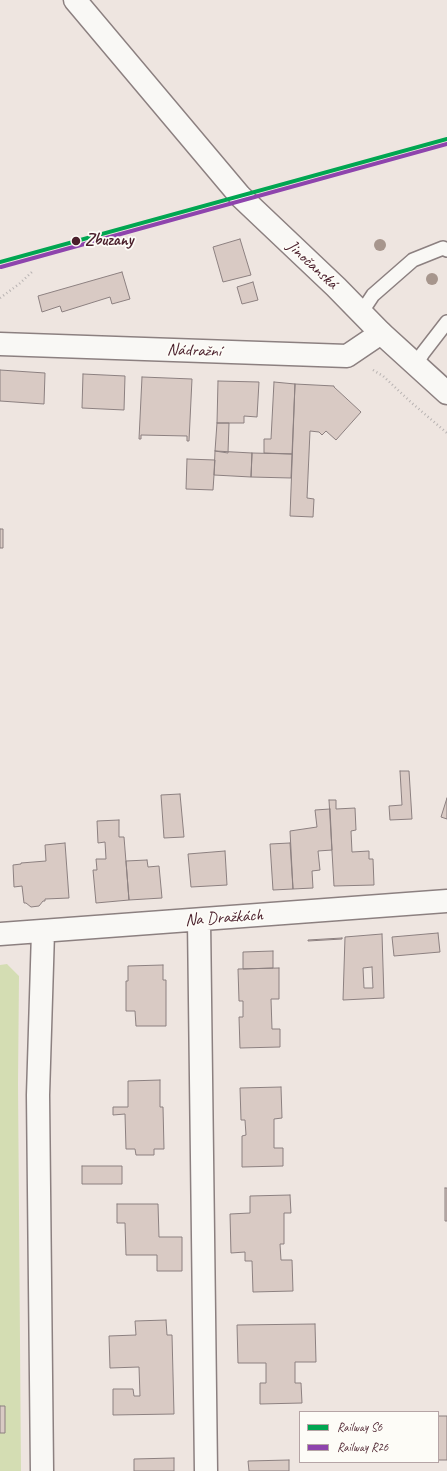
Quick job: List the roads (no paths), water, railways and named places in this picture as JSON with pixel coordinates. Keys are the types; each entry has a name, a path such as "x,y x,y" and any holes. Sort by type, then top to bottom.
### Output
{"street":[{"name":"Jinočanská","path":"75,0 240,196 336,287 381,333 447,393"},
{"name":"Nádražní","path":"0,344 347,356 381,333"},
{"name":"Na Dražkách","path":"0,934 447,901"},
{"path":"199,920 206,1471"},
{"path":"42,1471 38,1094 43,932"}],"lane":[{"path":"361,313 373,295 413,260 443,248 447,250"},
{"path":"416,364 447,322"}],"rail line":[{"name":"S6","path":"0,262 447,139"},
{"name":"R26","path":"1,267 447,144"}],"place":[{"name":"Zbuzany","path":"76,241"}]}
